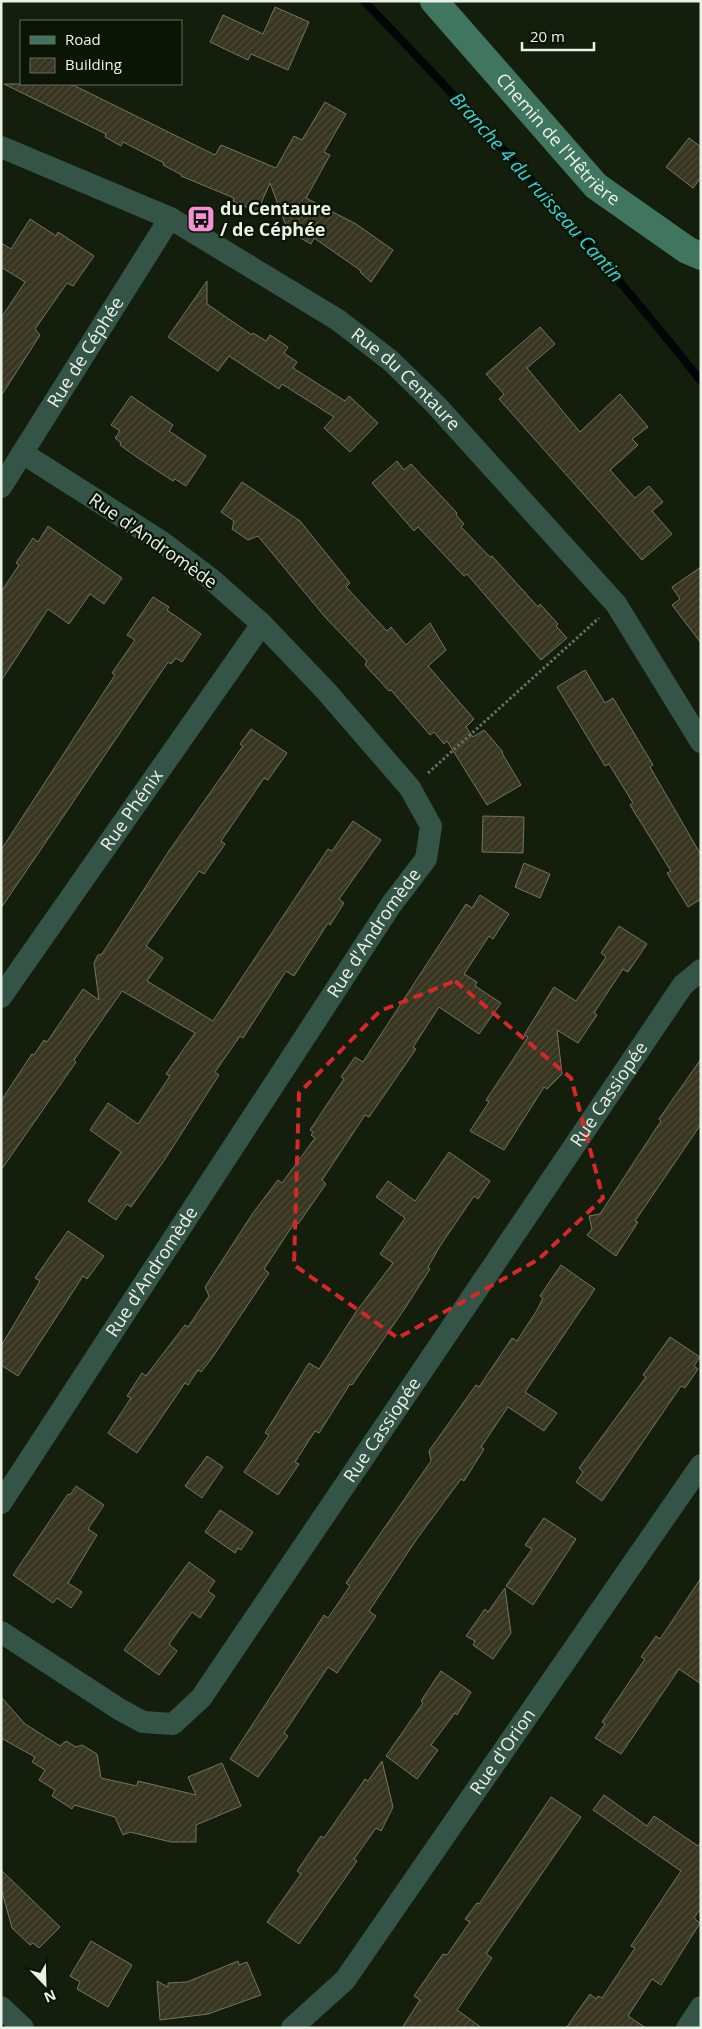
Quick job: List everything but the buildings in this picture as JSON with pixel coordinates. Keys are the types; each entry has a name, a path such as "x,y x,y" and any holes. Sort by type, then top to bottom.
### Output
{"street":[{"name":"Chemin de l'Hêtrière","path":"434,1 596,186 687,250 701,256"},
{"name":"Rue du Centaure","path":"1,147 170,218 338,320 391,361 436,405 616,604 701,742"},
{"name":"Rue de Céphée","path":"1,487 24,454 170,218"},
{"name":"Rue d'Andromède","path":"1,1502 391,905 426,859 430,826 410,788 326,691 262,624 211,579 162,542 24,454"},
{"name":"Rue Phénix","path":"1,997 262,624"},
{"name":"Rue Cassiopée","path":"1,1632 119,1709 143,1722 173,1724 201,1698 683,985 701,970"},
{"name":"Rue d'Orion","path":"292,2028 345,1980 701,1465"},
{"path":"687,2028 701,2007"},
{"path":"1,2008 23,2028"}],"path":[{"path":"410,788 616,604"}],"highlighted area":[{"path":"455,981 571,1078 603,1198 539,1259 398,1338 294,1265 299,1093 380,1011"}],"waterway":[{"name":"Branche 4 du ruisseau Cantin","path":"364,1 452,93 579,234 701,381"}],"place":[{"name":"du Centaure / de Céphée","path":"201,219"}]}
